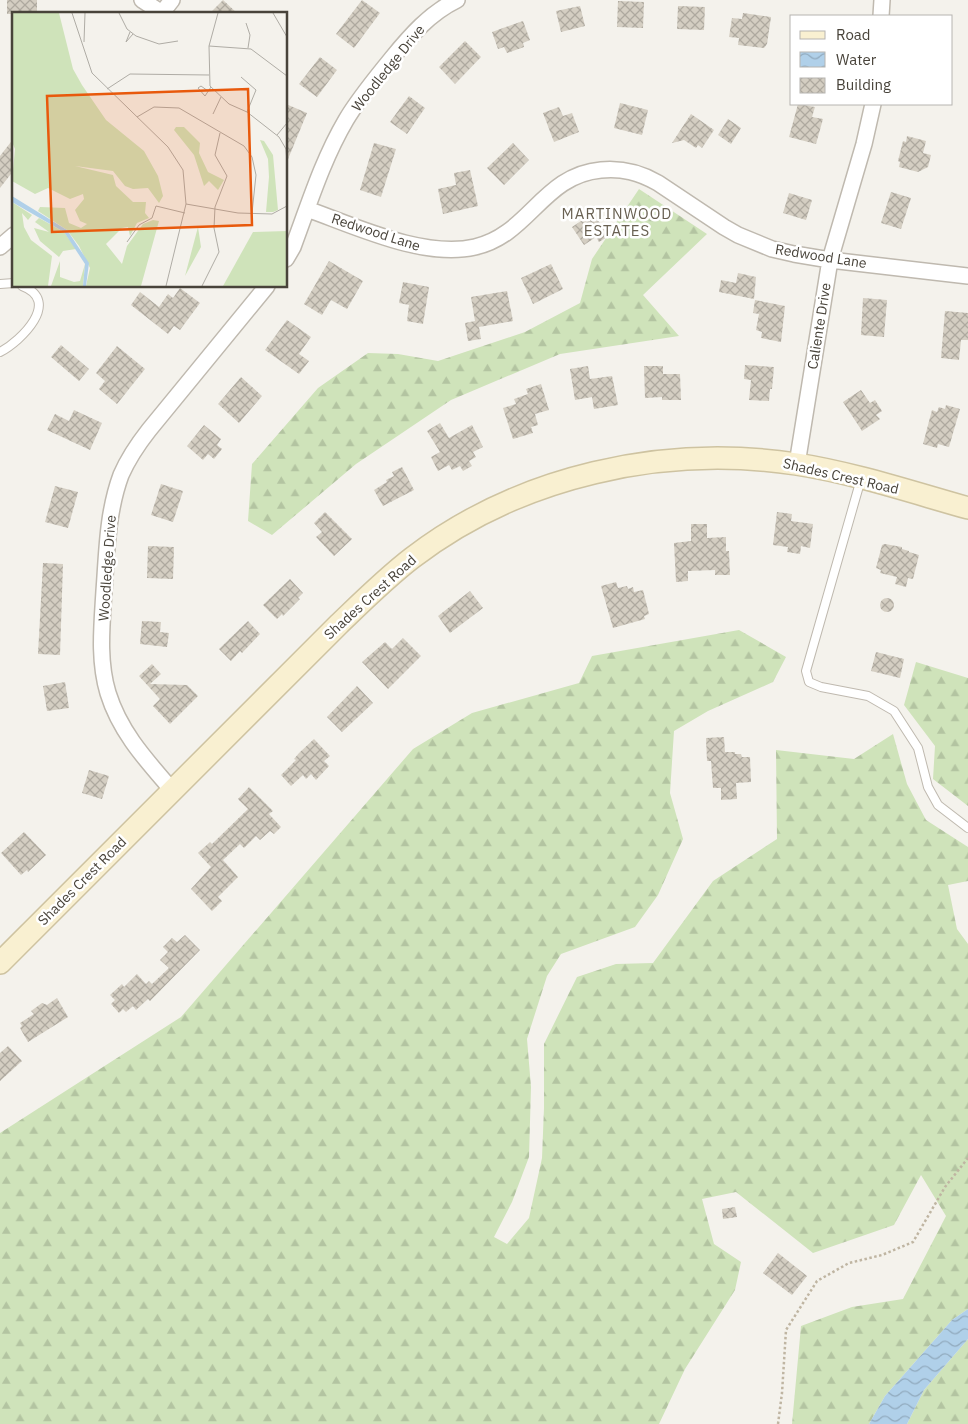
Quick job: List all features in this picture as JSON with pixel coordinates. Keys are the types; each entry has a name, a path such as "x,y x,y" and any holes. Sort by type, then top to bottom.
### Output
{"street":[{"path":"142,0 160,12"},
{"path":"162,12 172,0"},
{"name":"Woodledge Drive","path":"288,256 293,247 324,163 346,120 366,90 420,26 457,0"},
{"path":"882,0 882,15"},
{"name":"Caliente Drive","path":"797,464 830,260 864,144 873,105"},
{"name":"Redwood Lane","path":"307,209 408,244 440,250 456,250 492,242 507,233 520,224 548,194 572,177 590,171 629,170 658,182 724,227 753,242 794,254 830,260 968,276"},
{"path":"0,247 12,237"},
{"name":"Woodledge Drive","path":"172,790 134,746 122,728 108,693 103,671 103,612 110,514 122,474 132,453 155,422 265,288"},
{"name":"Shades Crest Road","path":"0,963 339,624 389,577 438,540 492,510 560,482 617,467 646,462 717,458 765,460 797,464 862,478 968,508"}],"lane":[{"path":"0,352 25,334 36,318 38,300 33,293 25,288"},
{"path":"862,478 806,671 809,682 821,687 868,696 894,711 918,748 928,787 938,805 968,828"}],"path":[{"path":"778,1424 786,1330 817,1281 850,1263 882,1255 913,1242 945,1187 968,1158"}],"green space":[{"path":"639,189 707,234 643,295 679,336 560,354 451,400 356,464 272,535 248,521 252,464 318,388 368,353 398,354 438,361 525,332 580,303 592,259"},
{"path":"739,630 786,657 773,682 708,711 674,731 670,793 683,839 658,895 635,927 561,954 547,976 527,1039 531,1087 529,1157 512,1202 494,1237 507,1244 529,1218 542,1158 544,1044 577,977 616,964 653,963 713,881 777,839 776,750 854,759 893,734 907,784 926,820 968,847 968,881 948,885 957,929 968,944 968,1309 952,1320 885,1396 869,1424 792,1424 801,1326 852,1307 903,1299 946,1216 921,1175 894,1225 813,1253 736,1192 702,1199 714,1244 741,1262 735,1290 685,1369 659,1424 0,1424 0,1133 181,1017 413,749 472,713 579,683 592,656"},
{"path":"916,662 968,678 968,806 933,779 935,746 904,705"},
{"path":"968,1339 968,1424 907,1424 924,1390"}],"water":[{"path":"968,1309 968,1339 924,1390 907,1424 869,1424 885,1396 952,1320"}],"building":[{"path":"7,0 37,0 37,12 12,12 12,14 7,14"},
{"path":"223,0 236,12 211,12"},
{"path":"362,0 380,13 354,48 336,34"},
{"path":"618,1 644,2 643,28 617,27"},
{"path":"580,6 585,26 561,32 556,11"},
{"path":"678,6 705,7 704,30 677,29"},
{"path":"743,13 771,17 767,44 764,48 738,45 739,38 729,37 732,18 742,19"},
{"path":"523,21 530,40 523,43 524,47 507,53 504,47 498,49 492,32"},
{"path":"465,41 481,57 455,84 439,67"},
{"path":"320,57 337,70 317,97 299,84"},
{"path":"409,96 425,108 407,134 390,122"},
{"path":"620,103 648,110 642,135 614,128"},
{"path":"288,105 307,113 288,159"},
{"path":"798,105 815,107 812,117 823,119 816,144 789,137"},
{"path":"559,107 563,116 572,113 579,132 554,142 543,113"},
{"path":"691,114 714,130 702,148 698,145 696,148 684,140 672,143"},
{"path":"728,119 741,128 731,144 718,135"},
{"path":"907,136 926,141 923,153 931,155 928,167 918,172 899,167 900,162 898,161 903,141 906,142"},
{"path":"12,141 12,173 0,188 0,156"},
{"path":"374,143 396,149 381,197 360,190"},
{"path":"513,143 529,160 504,185 487,168"},
{"path":"470,170 478,206 443,214 438,189 456,185 454,173"},
{"path":"891,192 911,198 901,229 881,223"},
{"path":"789,193 812,200 806,220 783,213"},
{"path":"593,213 609,236 599,242 596,237 584,245 572,227"},
{"path":"329,261 363,281 347,309 331,300 322,315 304,304"},
{"path":"551,264 563,289 533,304 521,278"},
{"path":"738,273 756,277 754,299 719,292 721,280 736,283"},
{"path":"403,282 429,287 423,324 407,321 409,305 399,303"},
{"path":"180,288 200,303 180,330 174,326 168,334 131,305 140,292 159,307 168,294 173,298"},
{"path":"507,291 513,321 479,327 481,339 468,341 465,323 475,321 471,297"},
{"path":"863,298 887,300 884,337 861,335"},
{"path":"755,300 785,306 781,342 761,338 762,332 756,330 759,314 753,313"},
{"path":"945,311 968,313 968,340 961,340 959,360 941,358"},
{"path":"287,320 311,337 299,354 309,361 299,374 265,350"},
{"path":"61,345 89,369 79,381 51,357"},
{"path":"117,346 145,369 117,404 99,389 105,381 96,373"},
{"path":"745,365 774,367 769,401 749,400 751,380 744,379"},
{"path":"588,366 590,379 612,376 618,405 594,409 592,397 575,400 570,369"},
{"path":"644,366 663,366 663,374 680,374 681,400 662,400 662,397 645,398"},
{"path":"241,377 262,396 239,423 218,404"},
{"path":"541,384 549,410 535,414 538,425 531,427 533,433 513,439 503,408 516,404 514,399 528,394 526,389"},
{"path":"861,390 870,403 875,400 882,411 876,415 880,419 862,431 843,402"},
{"path":"946,405 960,409 949,447 938,444 937,448 923,444 932,410 937,412 939,407 945,409"},
{"path":"74,410 102,423 90,450 47,430 55,414 69,421"},
{"path":"440,423 449,438 472,425 483,447 473,452 476,457 469,461 472,466 463,471 460,466 452,470 449,465 438,471 431,457 440,452 427,431"},
{"path":"204,425 221,439 217,445 222,449 214,459 208,454 203,460 187,446"},
{"path":"402,467 414,490 383,506 374,490 394,476 392,472"},
{"path":"161,484 183,491 173,522 151,515"},
{"path":"55,486 78,492 68,528 45,522"},
{"path":"325,512 352,539 334,556 316,537 322,532 314,523"},
{"path":"777,512 792,514 791,521 813,524 810,548 801,546 800,554 787,552 788,547 773,545"},
{"path":"691,524 707,524 707,538 726,537 726,551 729,551 730,575 715,575 715,570 688,571 688,581 676,582 674,543 691,541"},
{"path":"882,545 902,547 902,549 919,555 913,579 908,578 906,587 895,584 897,577 880,573 881,570 876,568"},
{"path":"148,546 174,547 173,579 147,578"},
{"path":"43,563 63,564 60,655 38,654"},
{"path":"290,579 303,593 298,598 300,599 283,616 282,614 277,619 263,605"},
{"path":"616,582 618,588 627,586 628,589 633,587 634,592 643,590 649,614 644,616 645,619 613,628 601,586"},
{"path":"470,591 483,608 450,633 438,616"},
{"path":"884,598 890,598 894,605 890,612 884,612 880,608 880,602"},
{"path":"142,621 161,622 160,632 169,633 167,647 140,644"},
{"path":"248,621 260,634 242,653 240,651 231,661 219,649"},
{"path":"403,638 421,656 388,689 362,662 385,642 392,649"},
{"path":"876,652 904,659 900,678 871,671"},
{"path":"152,664 161,674 150,684 187,685 198,696 170,724 153,706 160,699 139,676"},
{"path":"65,682 69,708 47,711 43,686"},
{"path":"357,686 373,703 342,732 327,717"},
{"path":"724,737 725,752 735,752 735,754 741,754 742,757 750,757 751,782 736,783 737,799 721,800 721,788 713,788 711,761 707,761 706,738"},
{"path":"314,739 330,756 324,761 329,766 316,780 311,774 306,779 303,775 291,786 281,775 296,760 294,759 299,753"},
{"path":"89,770 109,776 102,799 82,793"},
{"path":"249,787 273,811 269,814 281,827 274,834 270,831 260,840 256,836 244,848 240,844 223,860 238,877 218,897 222,901 212,911 191,889 211,867 198,853 210,842 212,844 248,809 238,799"},
{"path":"24,832 46,855 28,872 27,870 21,875 1,853"},
{"path":"185,935 200,950 150,1001 148,999 136,1010 133,1006 126,1012 123,1009 119,1013 111,1004 115,1000 110,995 122,984 124,987 137,974 146,984 149,981 152,984 169,968 160,960 168,952 163,947 172,938 177,942"},
{"path":"57,998 68,1017 28,1042 20,1028 22,1026 20,1023 34,1014 31,1011 42,1003 47,1005"},
{"path":"8,1046 22,1061 0,1081 0,1053"},
{"path":"735,1207 737,1217 723,1219 722,1209"},
{"path":"778,1253 807,1276 792,1295 763,1273"}],"district":[{"name":"MARTINWOOD ESTATES","path":"617,222"}]}
